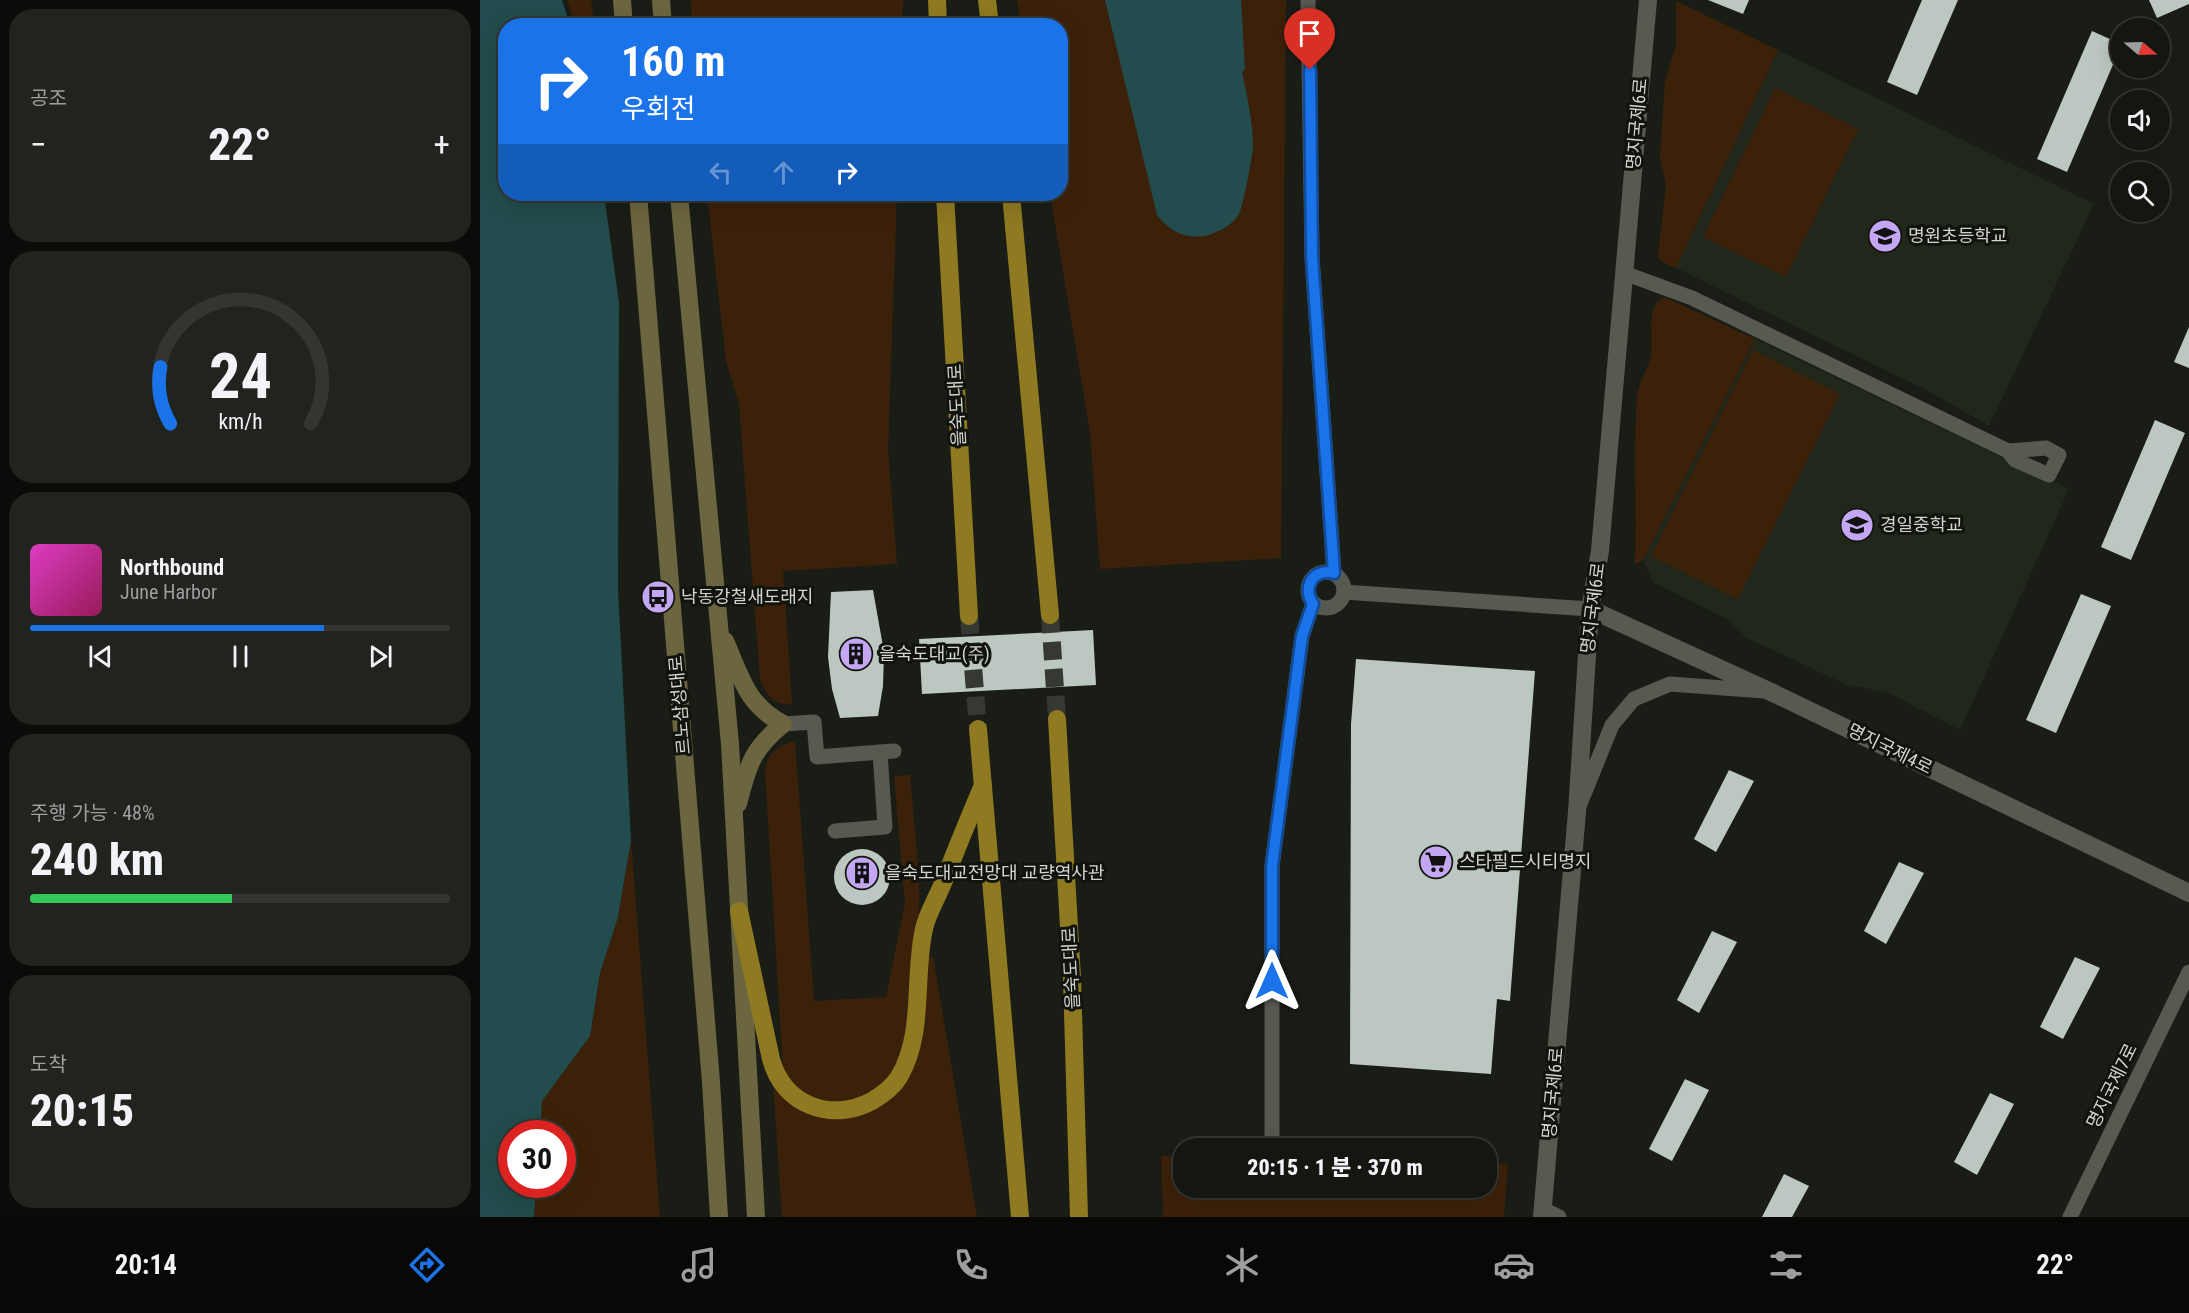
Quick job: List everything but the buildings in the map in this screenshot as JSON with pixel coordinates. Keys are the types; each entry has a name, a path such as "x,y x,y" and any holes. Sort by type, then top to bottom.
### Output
{"highway":[{"path":"936,0 937,18"},
{"path":"987,0 989,18"},
{"name":"을숙도대로","path":"945,201 969,616"},
{"path":"1012,201 1050,615"},
{"name":"을숙도대로","path":"1057,719 1072,978 1079,1217"},
{"path":"978,729 1020,1217"},
{"path":"739,911 771,1059 779,1080 796,1097 816,1107 839,1111 862,1106 889,1089 898,1080 908,1059 914,1032 924,928 982,785"}],"main road":[{"path":"622,0 623,18"},
{"path":"661,0 662,18"},
{"name":"르노삼성대로","path":"639,201 710,1070 718,1217"},
{"path":"680,201 730,744 756,1217"},
{"path":"719,626 748,693 764,712 783,724 762,743 752,758 734,821"}],"street":[{"path":"1308,0 1312,257 1334,573"},
{"name":"명지국제6로","path":"1548,1214 1590,609 1600,551 1648,0"},
{"path":"1624,273 1692,298 2008,451"},
{"path":"1323,572 1334,573 1343,582 1342,601 1325,609 1313,604 1308,594 1310,582 1323,572"},
{"path":"1344,592 1590,609"},
{"path":"1272,1138 1272,866 1302,636 1313,604"},
{"name":"명지국제4로","path":"1590,609 1771,692 2189,893"},
{"path":"1577,812 1612,725 1634,699 1670,684 1771,692"},
{"path":"783,724 814,722 817,757 887,751 885,827 835,831"},
{"name":"명지국제7로","path":"2070,1217 2189,972"}],"shaded area":[{"path":"567,0 591,0 593,18 573,18"},
{"path":"691,0 903,0 902,18 692,18"},
{"path":"1017,0 1286,0 1281,558 1100,569 1090,432 1051,201 1068,201 1068,18 1020,18"},
{"path":"1676,1 1778,50 1676,268 1662,262 1658,256 1666,184 1660,158 1665,81 1676,45"},
{"name":"명원초등학교","path":"1778,50 2094,204 1989,426 1928,391 1676,268"},
{"path":"1775,88 1858,129 1786,277 1703,237"},
{"path":"708,201 897,201 888,449 897,564 783,571 792,704 780,703 771,699 760,679 739,404 726,361"},
{"path":"1667,298 1755,339 1643,560 1635,564 1637,397 1651,354 1651,320 1655,305"},
{"name":"경일중학교","path":"1755,339 2069,489 1960,730 1887,692 1847,685 1747,638 1727,619 1653,582 1643,560"},
{"path":"1753,350 1840,394 1738,599 1651,556"},
{"path":"795,741 814,1001 886,997 905,903 894,776 910,775 919,898 906,1044 902,1058 887,1080 872,1093 855,1101 836,1102 818,1099 796,1085 783,1069 765,770 771,754"},
{"path":"631,840 660,1217 534,1217 535,1198 576,1198 576,1120 541,1120 542,1101 590,1036 600,973 618,916"},
{"path":"933,957 977,1217 782,1217 773,1081 811,1111 891,1096 927,958"},
{"path":"1161,1156 1173,1157 1173,1198 1497,1198 1497,1163 1508,1164 1504,1217 1163,1217"}],"water":[{"path":"480,0 562,0 568,18 498,18 498,201 605,201 619,303 618,589 631,840 618,917 600,973 590,1036 542,1101 541,1120 498,1120 498,1198 535,1198 534,1217 480,1217"},
{"path":"1105,0 1241,0 1245,69 1242,72 1251,118 1253,151 1239,214 1233,222 1219,231 1197,237 1184,235 1172,229 1157,215"}],"tunnel":[{"path":"1050,615 1057,719"},
{"path":"969,616 978,729"}],"place":[{"name":"명원초등학교","path":"1885,236"},
{"name":"경일중학교","path":"1857,525"},
{"name":"낙동강철새도래지","path":"658,597"},
{"name":"을숙도대교(주)","path":"856,654"},
{"name":"스타필드시티명지","path":"1436,862"},
{"name":"을숙도대교전망대 교량역사관","path":"862,873"}],"route":[{"path":"1272,981 1272,866 1302,636 1313,604 1308,588 1310,582 1318,574 1334,573 1312,257 1310,70"}]}
